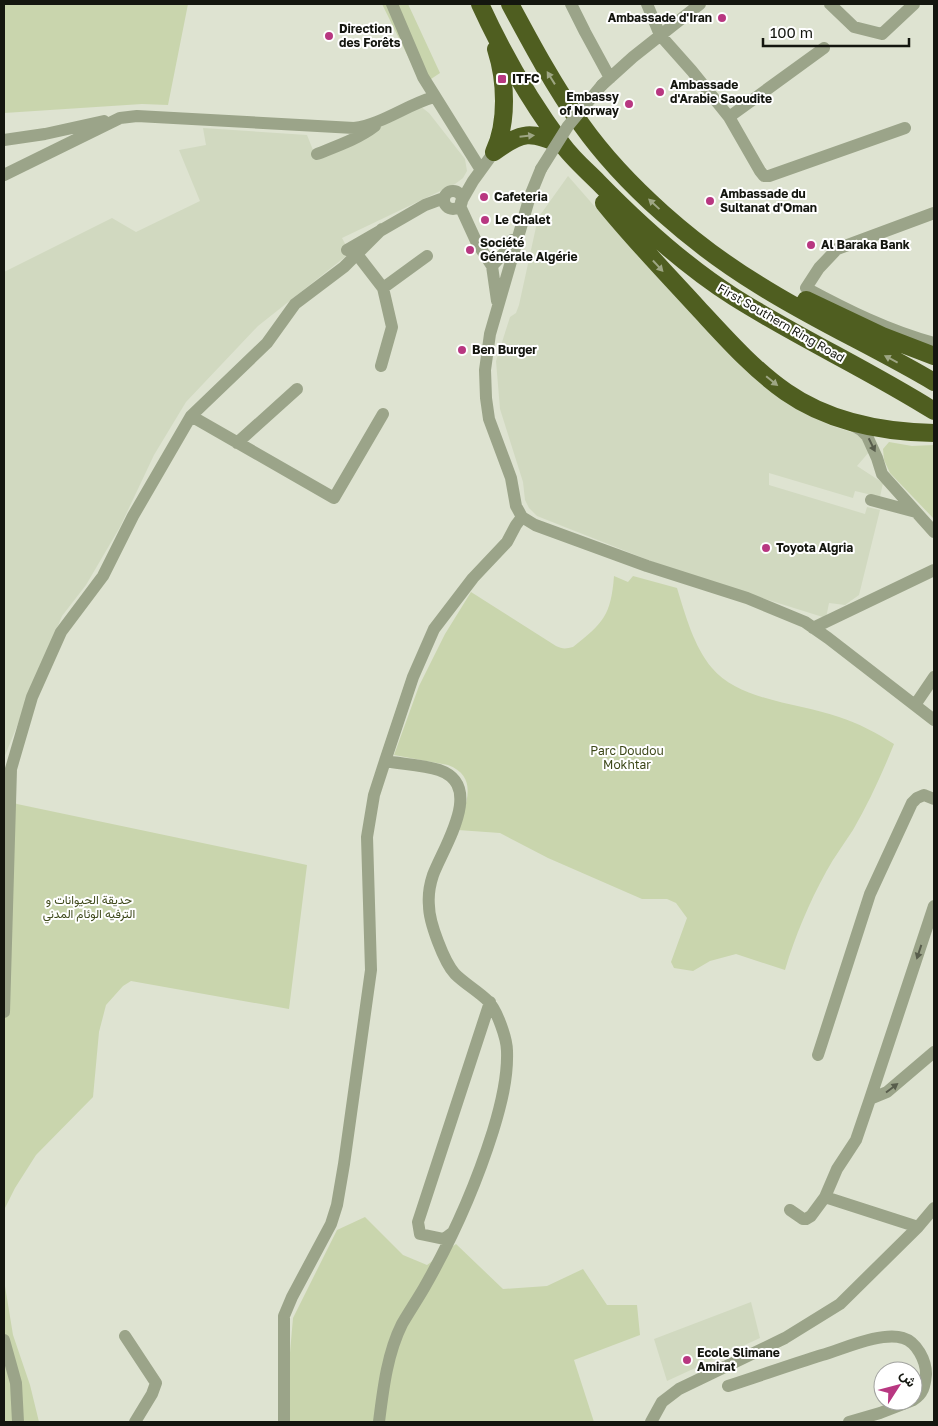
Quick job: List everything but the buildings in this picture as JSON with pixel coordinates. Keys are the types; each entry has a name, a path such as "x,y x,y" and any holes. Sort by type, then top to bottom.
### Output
{"highway":[{"name":"First Southern Ring Road","path":"510,4 541,62 586,131 618,170 682,229 714,255 760,286 934,382"},
{"name":"First Southern Ring Road","path":"481,6 510,63 539,111 563,145 657,239 716,285 752,308 899,390 934,412"},
{"path":"481,6 498,53 503,82 502,131 494,152"},
{"path":"494,152 523,135 531,134 542,136 563,145 608,208 653,260 734,346 785,392 805,404 867,427 884,430 934,432"},
{"path":"682,229 813,304 882,336 931,351"}],"street":[{"path":"392,4 422,77 481,170"},
{"path":"571,4 606,81"},
{"path":"647,4 660,35 729,117 764,176 769,176 905,128"},
{"path":"700,4 606,81 564,132 541,169 532,189 490,334 485,370 489,419 510,478 516,506 522,517 534,525 631,561 747,598 791,616 814,628 934,720"},
{"path":"830,4 854,27 882,34 914,4"},
{"path":"729,117 824,48"},
{"path":"4,140 137,116 354,128 368,126 423,100 434,97"},
{"path":"4,175 120,118"},
{"path":"317,154 367,133 383,120"},
{"path":"4,1012 12,769 32,697 61,632 103,576 133,516 191,416 267,343 295,304 344,267 352,252 382,229 425,205 453,202 473,181 494,152"},
{"path":"453,202 492,266 498,306"},
{"path":"931,351 918,338 850,311 806,288 819,268 837,249 934,213"},
{"path":"492,266 504,253 521,224"},
{"path":"352,252 383,288 392,327 381,366"},
{"path":"383,288 427,256"},
{"path":"237,443 297,388"},
{"path":"191,416 334,498 383,414"},
{"path":"834,416 861,430 867,436 882,474 934,532"},
{"path":"871,500 916,512"},
{"path":"284,1422 284,1316 333,1219 345,1156 371,970 367,837 374,795 413,678 434,629 473,578 507,542 522,517"},
{"path":"814,628 934,570"},
{"path":"914,705 934,677"},
{"path":"379,1422 389,1362 402,1324 425,1287 452,1233 476,1179 488,1145 500,1109 506,1074 507,1049 500,1024 490,1002 453,972 442,950 429,914 428,904 432,877 459,816 461,794 454,778 439,770 385,761"},
{"path":"818,1055 870,894 912,803 924,795 934,798"},
{"path":"790,1210 802,1219 809,1218 825,1197 836,1169 856,1140 934,906"},
{"path":"452,1233 444,1239 420,1234 418,1222 490,1002"},
{"path":"870,1100 888,1092 934,1052"},
{"path":"825,1197 918,1227"},
{"path":"651,1422 662,1402 678,1388 785,1338 840,1304 918,1227 934,1208"},
{"path":"125,1336 156,1383 136,1422"},
{"path":"728,1386 867,1341 902,1337 916,1347 924,1361 926,1371 923,1390"},
{"path":"4,1340 16,1383 18,1422"},
{"path":"849,1422 881,1418 893,1411"}],"shaded area":[{"path":"420,106 429,113 465,159 467,171 463,178 455,184 342,238 350,253 258,326 186,402 154,455 120,527 86,585 62,616 4,758 4,272 112,218 136,232 200,201 179,150 206,145 203,128 307,135 317,160"},
{"path":"568,176 617,232 797,407 829,425 860,435 869,452 857,466 883,483 880,497 855,491 853,498 769,473 769,485 865,514 867,507 880,510 859,595 845,605 829,603 826,618 676,571 537,516 529,508 525,500 523,482 500,409 496,361 510,317 516,313 519,305 538,218"},
{"name":"Ecole Slimane Amirat","path":"751,1302 760,1338 667,1381 654,1339"}],"green space":[{"path":"4,4 188,4 168,105 142,104 4,113"},
{"path":"382,4 408,4 440,73 422,85"},
{"path":"889,442 912,446 934,445 934,519 890,473 884,460 883,449"},
{"name":"Parc Doudou Mokhtar","path":"614,576 628,582 633,576 677,588 691,630 706,660 724,679 738,688 771,700 846,719 894,744 880,777 853,830 829,866 814,896 798,932 785,970 736,954 710,961 693,971 674,968 671,962 687,918 676,903 667,899 642,899 548,858 500,833 458,830 468,793 464,777 458,770 448,765 394,755 419,686 445,634 471,592 556,646 566,648 573,647 604,618 611,601"},
{"name":"حديقة الحيوانات و الترفيه الوئام المدني","path":"4,795 17,804 307,865 289,1009 131,981 123,986 106,1005 99,1032 93,1097 36,1155 5,1208 5,1286 13,1335 30,1385 39,1422 4,1422"},
{"path":"365,1217 403,1255 427,1265 456,1244 503,1289 547,1286 583,1269 607,1305 637,1305 640,1335 574,1360 594,1422 284,1422 293,1318 337,1230"}],"place":[{"name":"Ambassade d'Iran","path":"722,18"},
{"name":"Direction des Forêts","path":"329,36"},
{"name":"ITFC","path":"502,79"},
{"name":"Ambassade d'Arabie Saoudite","path":"660,92"},
{"name":"Embassy of Norway","path":"629,104"},
{"name":"Cafeteria","path":"484,197"},
{"name":"Ambassade du Sultanat d'Oman","path":"710,201"},
{"name":"Le Chalet","path":"485,220"},
{"name":"Al Baraka Bank","path":"811,245"},
{"name":"Société Générale Algérie","path":"470,250"},
{"name":"Ben Burger","path":"462,350"},
{"name":"Toyota Algria","path":"766,548"},
{"name":"Ecole Slimane Amirat","path":"687,1360"}]}
